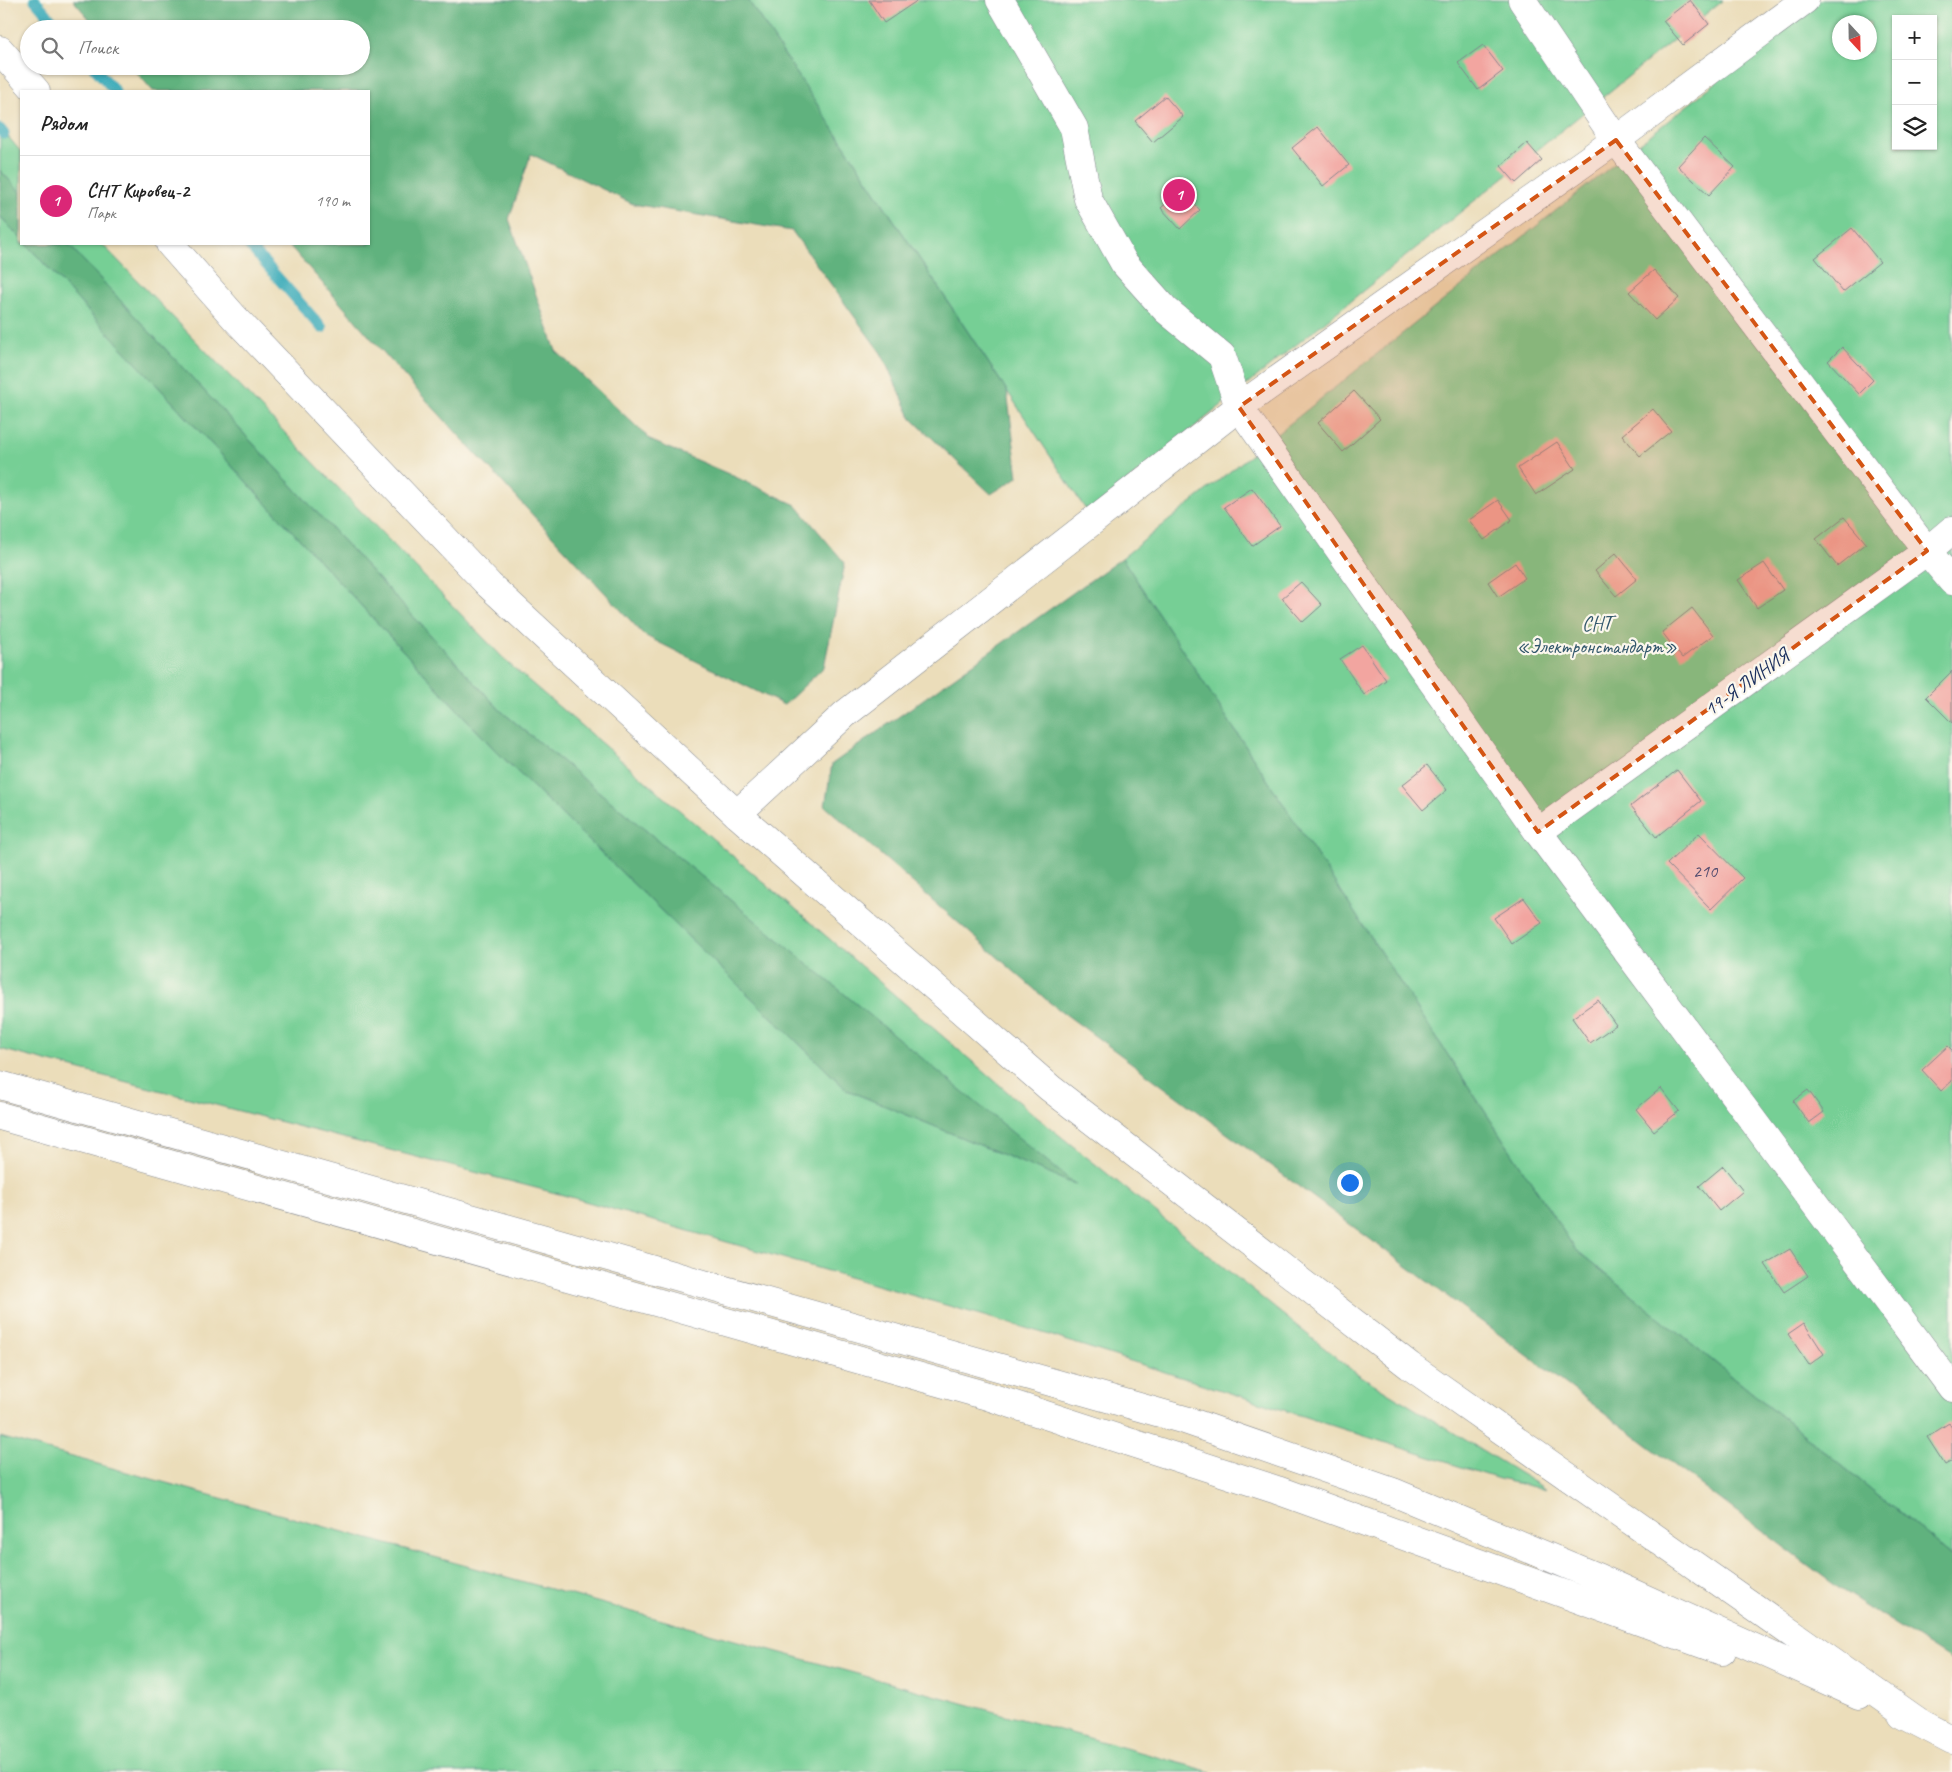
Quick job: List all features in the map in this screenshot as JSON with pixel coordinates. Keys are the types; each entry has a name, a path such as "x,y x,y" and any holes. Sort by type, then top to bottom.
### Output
{"main road":[{"path":"1000,0 1074,128 1088,199 1124,263 1166,310 1222,356 1239,407 1538,832 1952,1388"},
{"path":"1522,0 1616,140 1927,551 1952,581"},
{"path":"737,814 845,714 1239,407 1616,140 1805,0"},
{"path":"0,50 20,73"},
{"path":"22,75 35,90"},
{"path":"171,245 234,317 489,585 737,814 1050,1088 1402,1360 1918,1722"},
{"name":"19-Я ЛИНИЯ","path":"1538,832 1927,551 1952,530"},
{"path":"0,1085 936,1348 1185,1420 1402,1496 1599,1578 1918,1722 1952,1740"},
{"path":"0,1116 984,1395 1277,1490 1918,1722"}],"highlighted area":[{"path":"1616,140 1927,551 1538,832 1239,407"}],"green space":[{"path":"73,0 748,0 1007,391 1018,477 991,494 912,419 881,353 792,231 633,204 531,154 509,219 556,351 652,441 796,505 845,563 824,667 784,705 644,635 414,387 289,245 370,245 370,90 152,90 139,75 370,75 370,20 90,20"},
{"path":"748,0 1723,0 1088,513"},
{"name":"СНТ «Электронстандарт»","path":"1819,0 1952,0 1952,1555 1575,1249 1122,558"},
{"path":"0,127 20,151 20,192 0,170"},
{"path":"0,170 20,192 20,238 0,216"},
{"path":"0,216 20,238 20,245 27,245 496,751 847,1090 1074,1184 501,711 69,245 103,245 508,663 1038,1118 1353,1371 1547,1490 1499,1479 1043,1333 567,1196 0,1049"},
{"path":"27,245 69,245 501,711 1076,1185 847,1090 496,751"},
{"path":"1122,558 1575,1249 1952,1555 1952,1660 1840,1589 1049,1002 825,806 832,764"},
{"path":"0,1437 1212,1772 0,1772"}],"building":[{"path":"869,0 918,0 884,23"},
{"path":"1690,0 1709,24 1683,45 1663,21"},
{"path":"1483,45 1503,71 1478,90 1458,63"},
{"path":"1165,96 1183,117 1153,142 1135,121"},
{"path":"1318,127 1349,165 1323,186 1292,148"},
{"path":"1704,138 1735,167 1709,195 1678,166"},
{"path":"1527,143 1542,160 1516,183 1501,166"},
{"path":"1181,190 1200,210 1180,229 1161,208"},
{"path":"1852,228 1880,262 1843,292 1815,258"},
{"path":"1654,270 1679,298 1655,320 1629,292"},
{"path":"1842,347 1873,380 1859,394 1828,361"},
{"path":"1354,391 1380,419 1343,452 1318,423"},
{"path":"1653,409 1671,431 1640,456 1622,435"},
{"path":"1557,442 1575,469 1536,495 1518,468"},
{"path":"1252,488 1280,526 1252,546 1224,507"},
{"path":"1498,500 1512,520 1484,540 1469,520"},
{"path":"1844,517 1866,543 1837,566 1816,539"},
{"path":"1616,553 1637,579 1616,596 1595,571"},
{"path":"1515,563 1525,578 1498,597 1488,582"},
{"path":"1764,563 1783,590 1757,608 1738,580"},
{"path":"1301,582 1322,605 1303,622 1282,598"},
{"path":"1692,608 1713,635 1682,658 1662,632"},
{"path":"1362,645 1386,680 1364,695 1340,659"},
{"path":"1952,671 1952,723 1926,697"},
{"path":"1427,765 1447,790 1423,810 1402,785"},
{"path":"1677,770 1701,801 1656,837 1631,806"},
{"path":"1699,833 1743,878 1711,909 1667,864"},
{"path":"1524,898 1542,923 1512,944 1494,918"},
{"path":"1598,1000 1616,1025 1590,1043 1572,1018"},
{"path":"1948,1046 1952,1050 1952,1081 1941,1091 1922,1070"},
{"path":"1661,1088 1679,1111 1654,1131 1636,1109"},
{"path":"1808,1090 1824,1112 1809,1123 1793,1101"},
{"path":"1723,1166 1743,1191 1719,1211 1699,1186"},
{"path":"1790,1249 1808,1276 1784,1292 1765,1264"},
{"path":"1804,1323 1824,1354 1809,1365 1788,1334"},
{"path":"1949,1423 1952,1428 1952,1461 1945,1465 1927,1437"}],"waterway":[{"path":"35,0 52,20"},
{"path":"101,75 114,90"},
{"path":"0,129 4,134"},
{"path":"249,245 322,328"}],"place":[{"name":"СНТ Кировец-2","path":"1179,195"}]}
